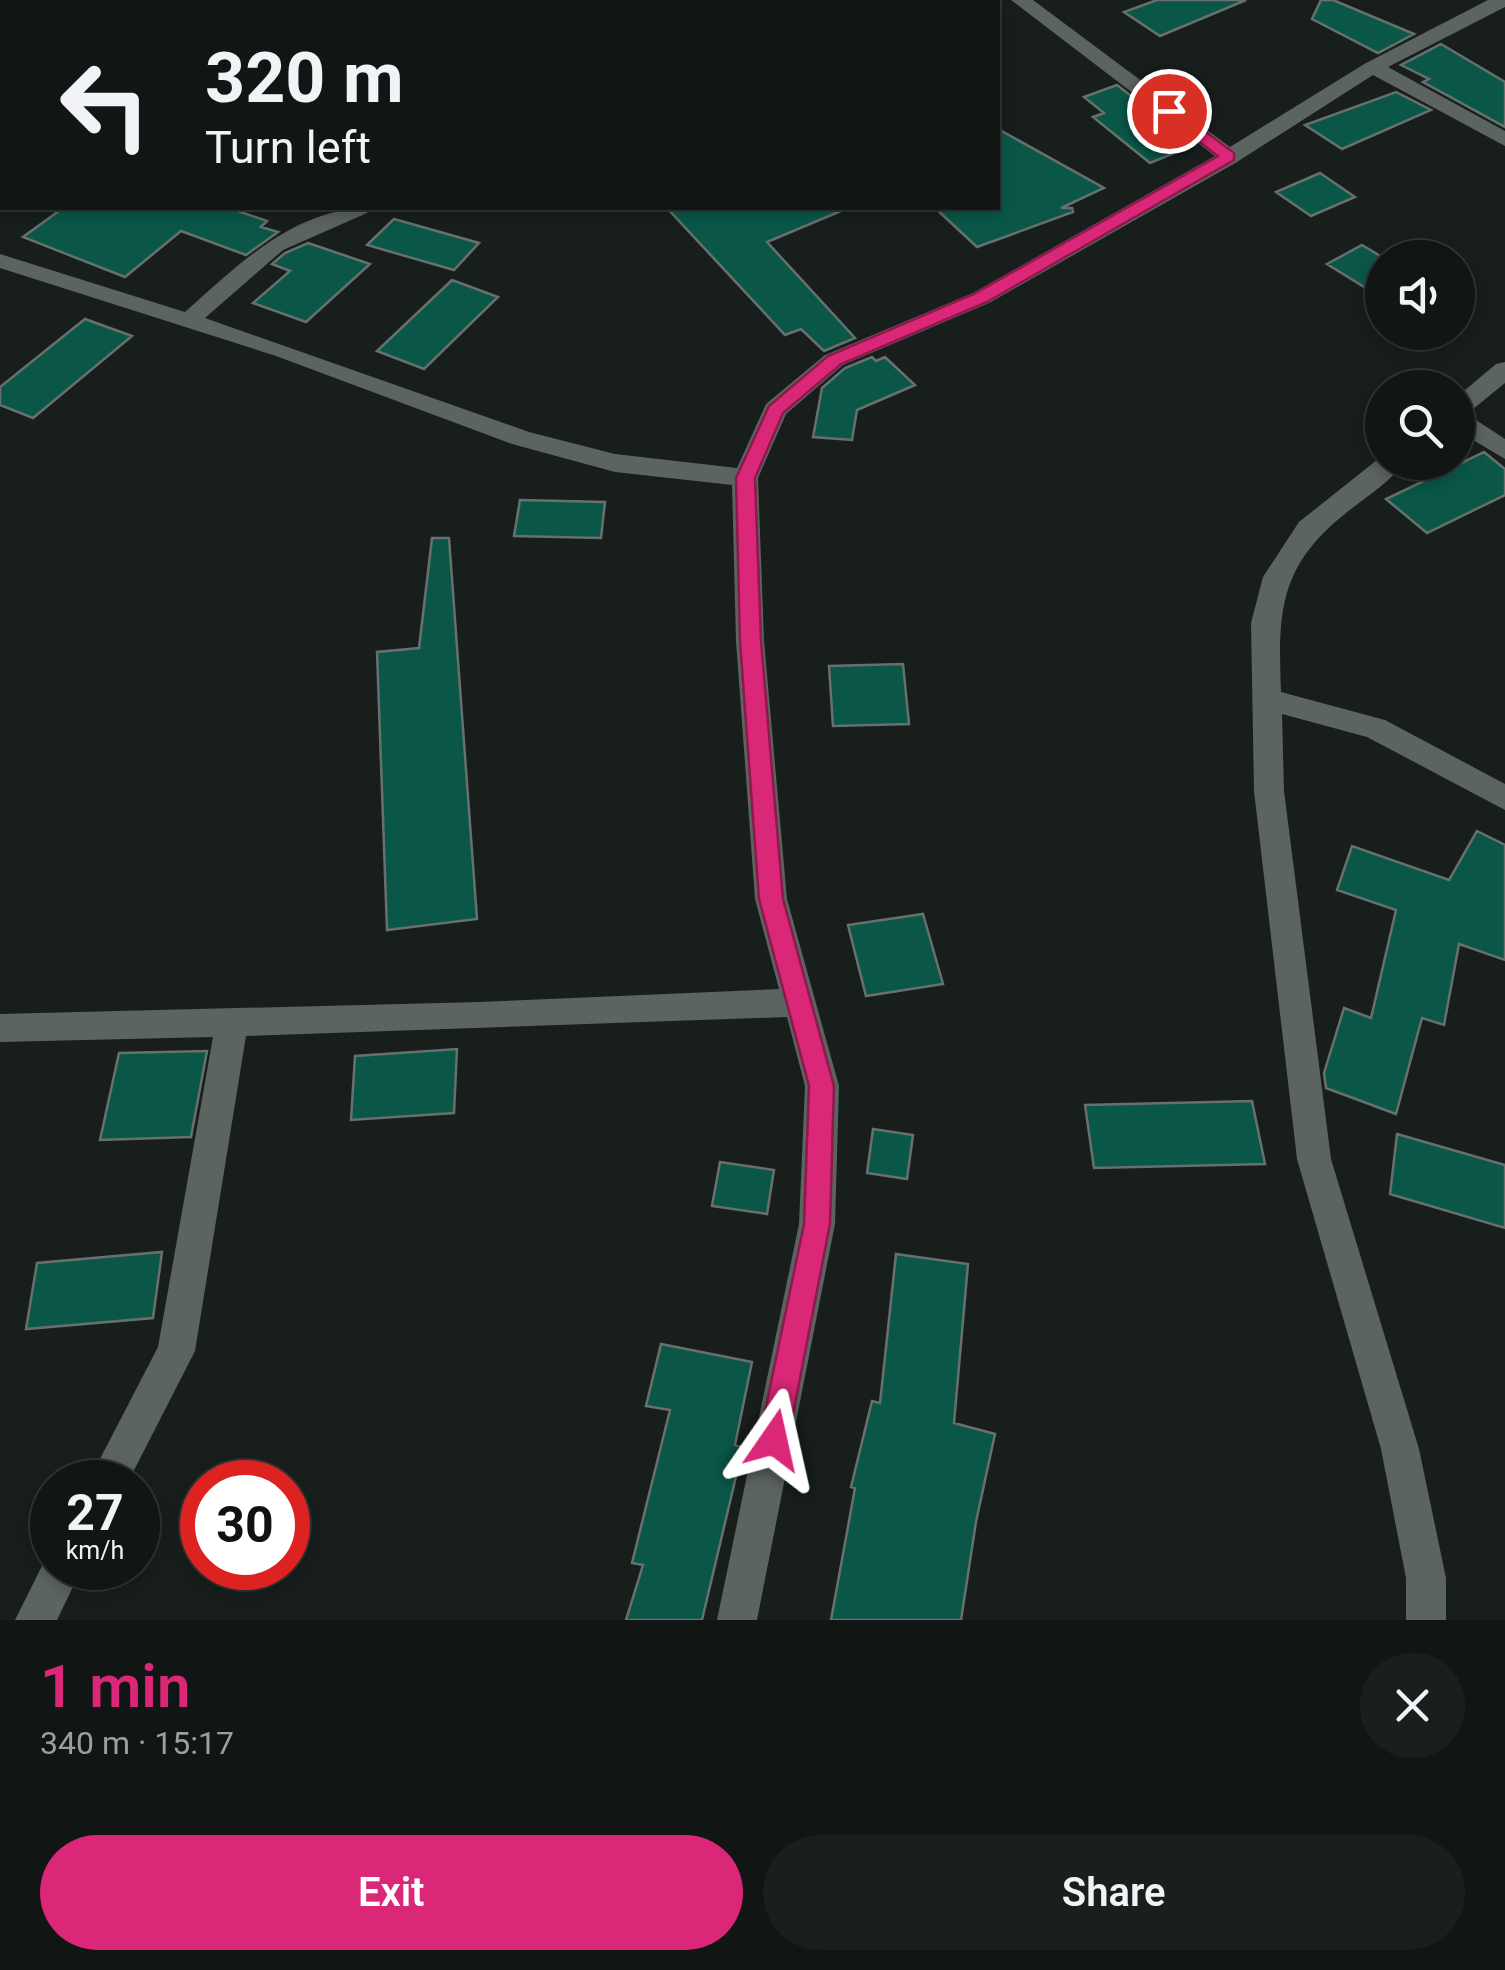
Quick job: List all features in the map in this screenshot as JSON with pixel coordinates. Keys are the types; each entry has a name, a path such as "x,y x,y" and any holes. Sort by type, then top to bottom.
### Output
{"street":[{"path":"1021,0 1229,157"},
{"path":"737,1620 817,1224 822,1086 771,899 750,641 745,478 775,410 834,360 980,298 1229,157 1373,67 1503,0"},
{"path":"1373,67 1505,140"},
{"path":"187,322 275,246 355,210"},
{"path":"0,261 284,351 521,438 615,463 745,478"},
{"path":"1475,396 1505,370"},
{"path":"1475,431 1505,450"},
{"path":"1370,480 1308,530 1276,577 1266,623 1269,791 1314,1159 1400,1449 1426,1578 1426,1620"},
{"path":"1267,699 1375,728 1505,798"},
{"path":"0,1028 799,1002"},
{"path":"119,1460 176,1351 232,1023"},
{"path":"34,1620 50,1590"}],"building":[{"path":"1157,0 1246,0 1160,36 1124,12"},
{"path":"1321,0 1333,0 1414,34 1378,53 1312,19"},
{"path":"1441,44 1505,82 1505,127 1423,82 1429,79 1401,65"},
{"path":"1117,85 1194,145 1150,163 1093,117 1104,113 1084,97"},
{"path":"1396,92 1431,110 1342,149 1305,125"},
{"path":"1000,130 1104,188 1061,208 1072,208 1073,212 977,247 937,210 1000,210"},
{"path":"1320,173 1355,197 1311,216 1276,192"},
{"path":"60,210 235,210 267,221 261,227 278,232 246,255 181,231 125,277 23,237"},
{"path":"669,210 843,210 767,242 855,338 824,351 801,329 785,335"},
{"path":"394,219 479,243 454,270 367,245"},
{"path":"308,243 370,264 306,322 253,303 290,271 272,264"},
{"path":"1365,247 1365,287 1327,264"},
{"path":"452,280 498,297 424,369 377,351"},
{"path":"85,319 132,336 33,418 0,405 0,387"},
{"path":"872,357 876,361 885,357 915,385 857,410 852,440 813,437 822,388 845,368"},
{"path":"1484,452 1505,469 1505,495 1427,533 1386,499 1426,480 1475,480 1475,456"},
{"path":"520,500 605,502 601,538 514,536"},
{"path":"432,538 449,538 477,919 387,930 377,652 419,648"},
{"path":"903,664 909,724 833,726 829,666"},
{"path":"1477,831 1505,845 1505,960 1459,944 1444,1025 1422,1018 1396,1114 1326,1088 1324,1073 1344,1008 1371,1018 1396,910 1337,890 1352,846 1449,880"},
{"path":"923,914 943,984 866,996 848,925"},
{"path":"457,1049 454,1113 351,1120 355,1056"},
{"path":"207,1051 191,1137 100,1140 119,1053"},
{"path":"1252,1101 1265,1164 1094,1168 1085,1105"},
{"path":"873,1129 913,1135 907,1179 867,1173"},
{"path":"1397,1134 1505,1165 1505,1228 1390,1194"},
{"path":"720,1162 774,1170 767,1214 712,1206"},
{"path":"162,1252 153,1318 26,1329 37,1263"},
{"path":"896,1254 968,1264 954,1423 995,1434 961,1620 831,1620 855,1488 851,1487 872,1401 880,1403"},
{"path":"661,1344 752,1362 735,1445 743,1447 702,1620 626,1620 643,1565 632,1563 670,1410 646,1406"}],"route":[{"path":"774,1440 817,1224 822,1086 771,899 750,641 745,478 775,410 834,360 980,298 1229,157 1169,111"}]}
